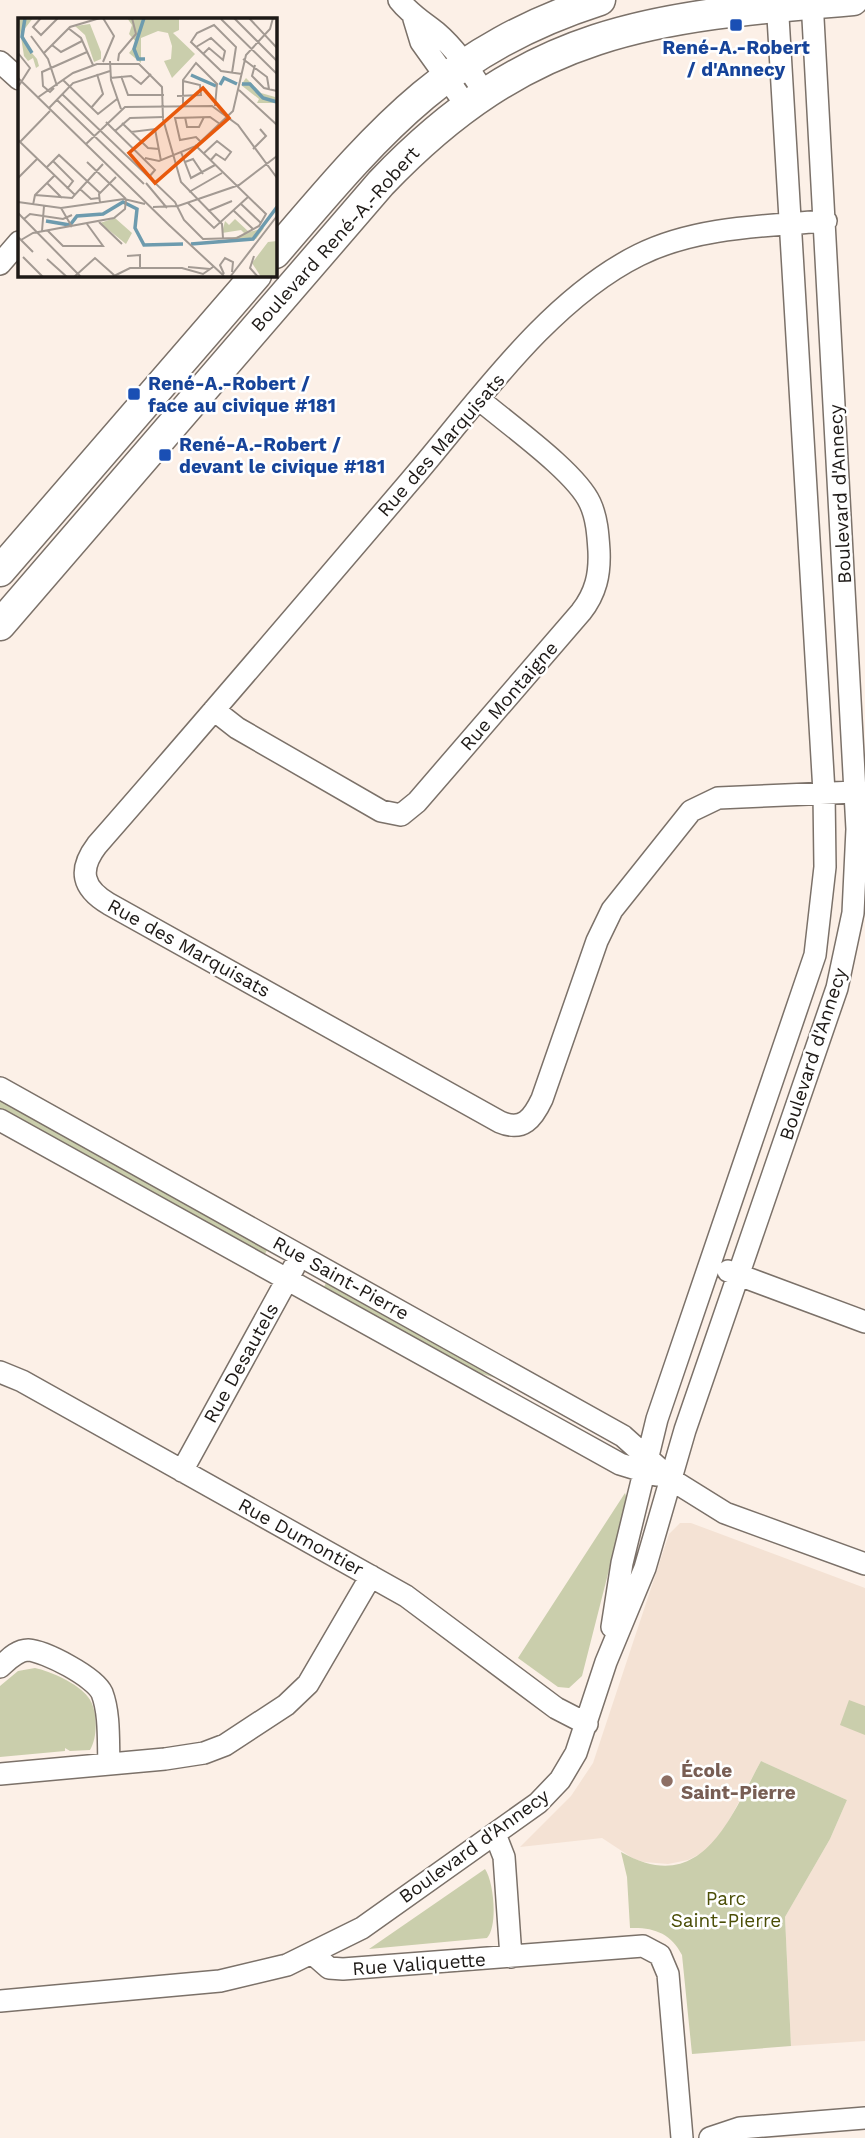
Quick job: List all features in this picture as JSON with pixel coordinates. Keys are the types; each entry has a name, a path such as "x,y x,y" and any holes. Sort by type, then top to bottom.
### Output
{"street":[{"path":"399,0 414,19 435,31 455,70 475,99"},
{"name":"Boulevard René-A.-Robert","path":"276,252 374,138 405,108 455,70 530,27 600,0"},
{"name":"Boulevard René-A.-Robert","path":"0,625 11,590 381,183 413,150 475,99 560,52 629,28 777,3 853,0"},
{"name":"Boulevard d'Annecy","path":"313,1954 362,1928 495,1835 553,1788 571,1763 587,1724 606,1662 645,1568 685,1430 739,1274 855,959 855,792 813,2"},
{"name":"Boulevard d'Annecy","path":"606,1662 622,1563 657,1419 815,954 825,866 824,792 777,3"},
{"path":"0,62 18,78"},
{"name":"Rue des Marquisats","path":"826,221 678,239 619,266 584,289 553,316 91,853 83,872 89,890 132,917 512,1125 528,1122 539,1107 597,941 612,909 691,811 718,798 855,792"},
{"path":"0,264 18,243"},
{"name":"Boulevard René-A.-Robert","path":"0,571 255,276"},
{"name":"Rue Montaigne","path":"214,710 237,728 381,811 401,814 417,802 581,612 594,590 599,572 597,527 591,505 574,481 480,400"},
{"path":"815,954 855,959"},
{"name":"Rue Saint-Pierre","path":"0,1088 624,1436 646,1465 741,1520 865,1564"},
{"name":"Rue Saint-Pierre","path":"0,1120 621,1464 646,1465"},
{"name":"Rue Desautels","path":"182,1471 301,1255"},
{"path":"709,1264 865,1322"},
{"name":"Rue Dumontier","path":"0,1372 22,1381 371,1576 426,1610 556,1709 587,1724"},
{"path":"0,1774 204,1753 225,1745 286,1705 319,1667 371,1576"},
{"path":"0,1667 17,1653 28,1650 51,1658 92,1681 104,1699 110,1764"},
{"path":"495,1835 504,1857 510,1957"},
{"name":"Rue Valiquette","path":"313,1954 329,1968 343,1969 631,1946 650,1948 660,1955 668,1973 682,2138"},
{"path":"0,2001 236,1979 313,1954"},
{"path":"715,2137 740,2128 865,2118"}],"shaded area":[{"name":"École Saint-Pierre","path":"680,1523 691,1523 865,1588 865,2041 791,2046 785,1917 830,1839 847,1800 761,1761 720,1837 706,1851 688,1860 668,1864 644,1862 634,1859 602,1838 520,1847 571,1796 593,1763 669,1534"}],"green space":[{"path":"0,1096 269,1246 264,1256 0,1109"},
{"path":"328,1279 508,1382 467,1369 323,1289"},
{"path":"625,1493 627,1499 582,1676 569,1688 558,1687 518,1658"},
{"path":"35,1668 64,1679 88,1697 94,1709 96,1723 90,1750 70,1751 65,1748 65,1751 0,1757 0,1686 18,1671"},
{"path":"849,1700 865,1706 865,1735 840,1725"},
{"name":"Parc Saint-Pierre","path":"761,1761 847,1800 830,1839 785,1917 791,2046 692,2054 682,1955 672,1941 660,1933 630,1928 627,1877 621,1852 649,1864 673,1865 693,1858 710,1845 724,1827"},
{"path":"485,1869 494,1904 493,1924 487,1938 369,1949"}],"place":[{"name":"René-A.-Robert / d'Annecy","path":"736,25"},
{"name":"René-A.-Robert / face au civique #181","path":"134,394"},
{"name":"René-A.-Robert / devant le civique #181","path":"165,455"},
{"name":"École Saint-Pierre","path":"667,1781"}]}
